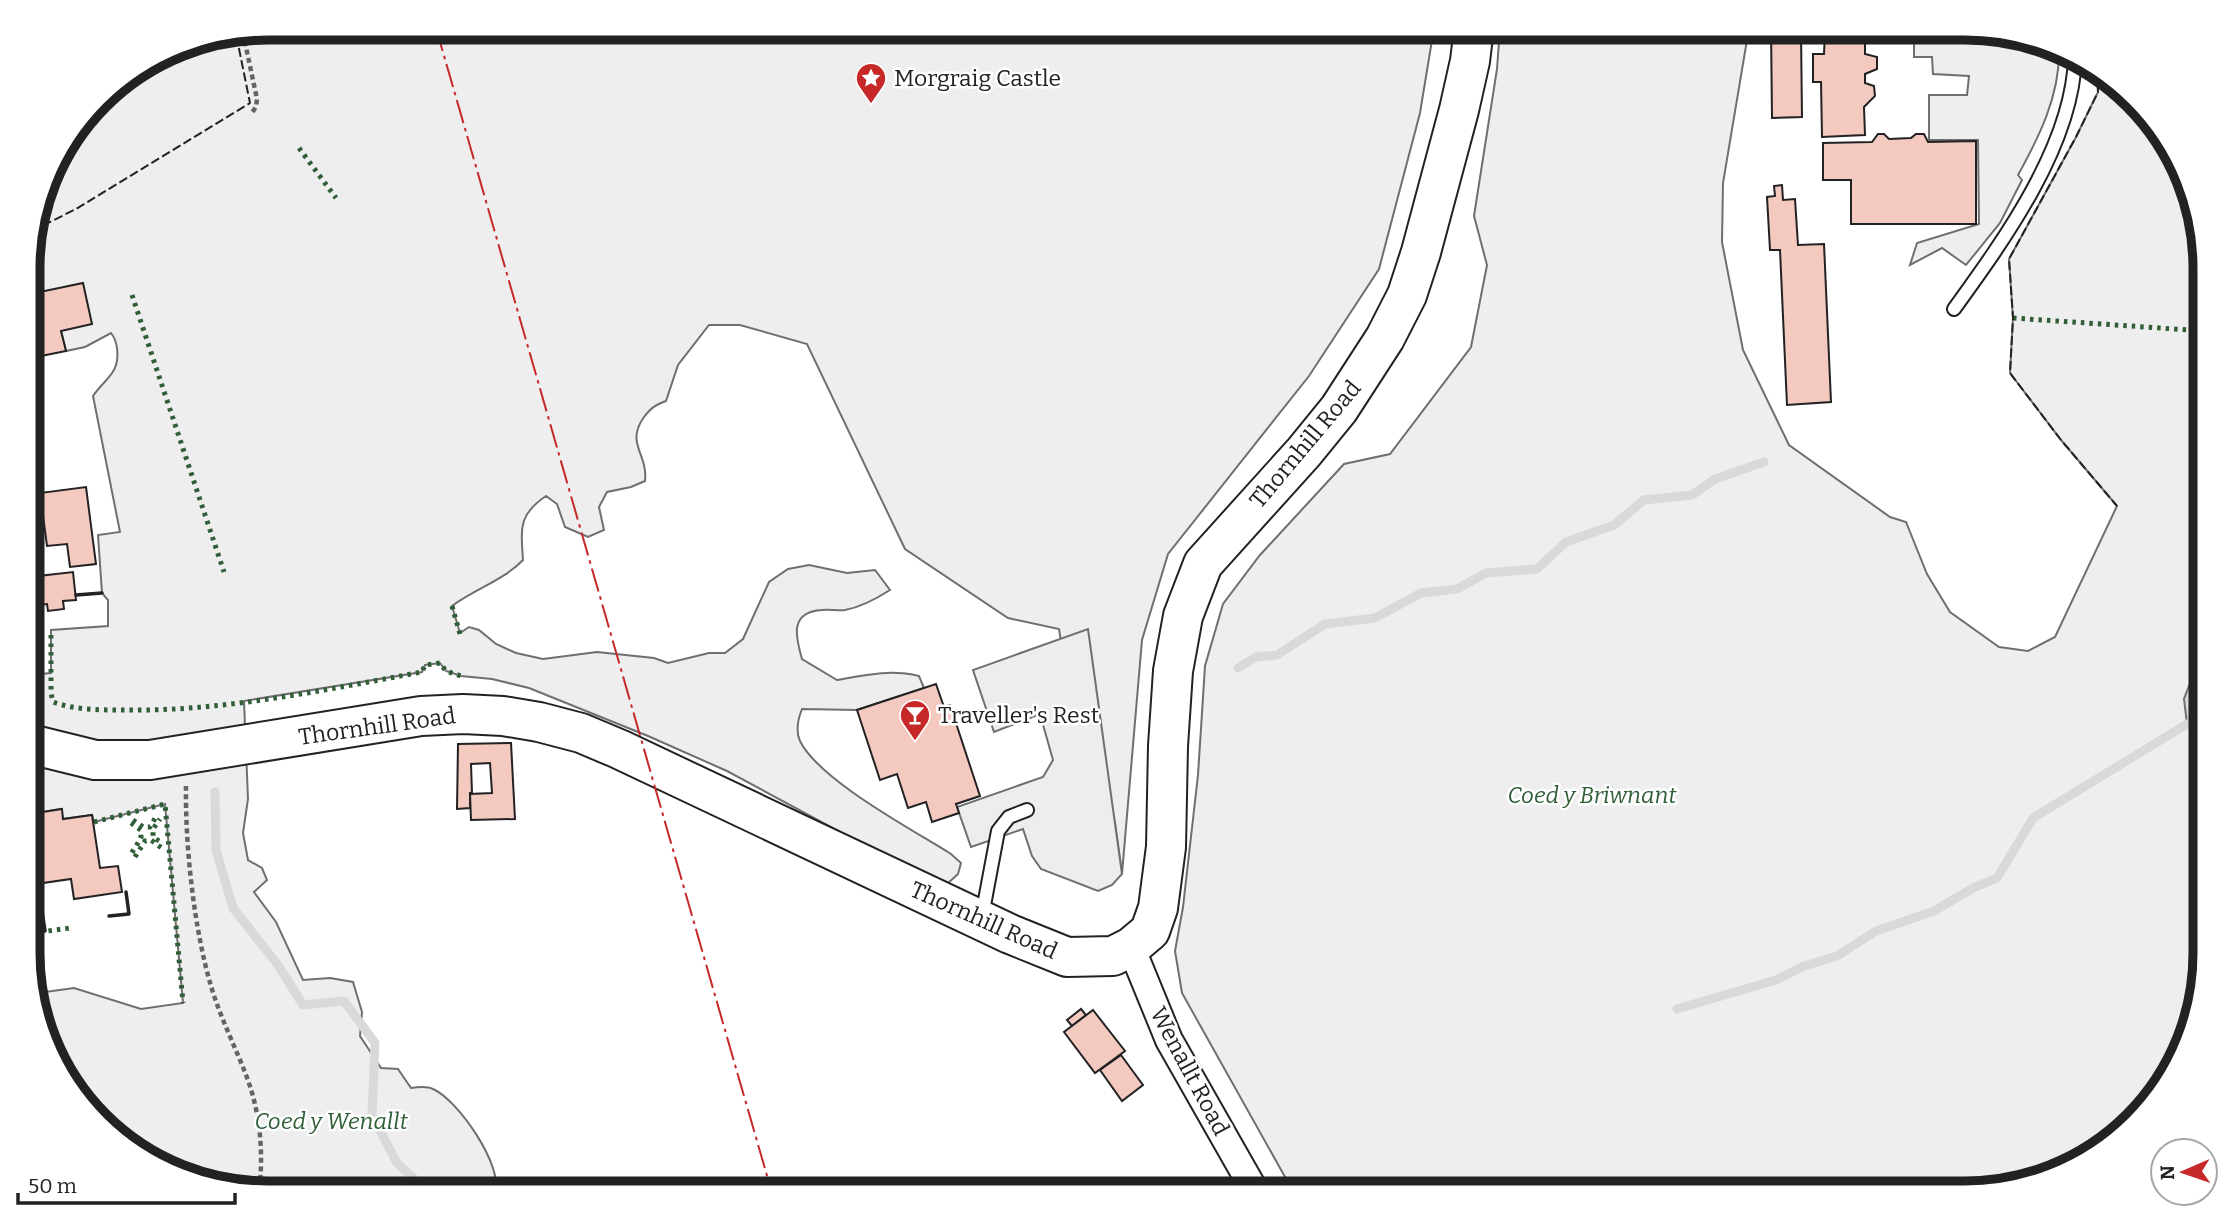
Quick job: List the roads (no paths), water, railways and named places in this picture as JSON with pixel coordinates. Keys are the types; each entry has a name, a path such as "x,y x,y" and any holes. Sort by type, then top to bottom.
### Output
{"main road":[{"name":"Thornhill Road","path":"40,746 95,760 150,760 421,716 503,716 539,722 580,733 619,749 982,920 1067,957 1112,956 1132,947 1150,931 1158,908 1166,847 1173,671 1183,616 1203,564 1339,409 1390,327 1406,295 1421,252 1465,85 1472,40"}],"street":[{"name":"Wenallt Road","path":"1132,947 1170,1040 1249,1180"}],"lane":[{"path":"1954,310 2004,240 2051,154 2074,82 2075,69"},
{"path":"982,920 998,831 1009,817 1027,810"}],"waterway":[{"path":"1238,668 1256,657 1277,655 1325,624 1375,618 1421,593 1457,589 1486,573 1537,569 1566,542 1614,525 1644,500 1692,495 1715,479 1764,462"},
{"path":"1677,1009 1776,980 1804,966 1837,956 1876,931 1934,911 1975,887 1997,878 2033,818 2187,724"},
{"path":"215,792 216,850 233,908 278,965 303,1005 344,1001 375,1043 372,1115 397,1163 417,1181"}],"place":[{"name":"Morgraig Castle","path":"871,105"},
{"name":"Traveller's Rest","path":"915,742"}],"park label":[{"name":"Coed y Briwnant","path":"1592,795"},
{"name":"Coed y Wenallt","path":"331,1121"}]}
